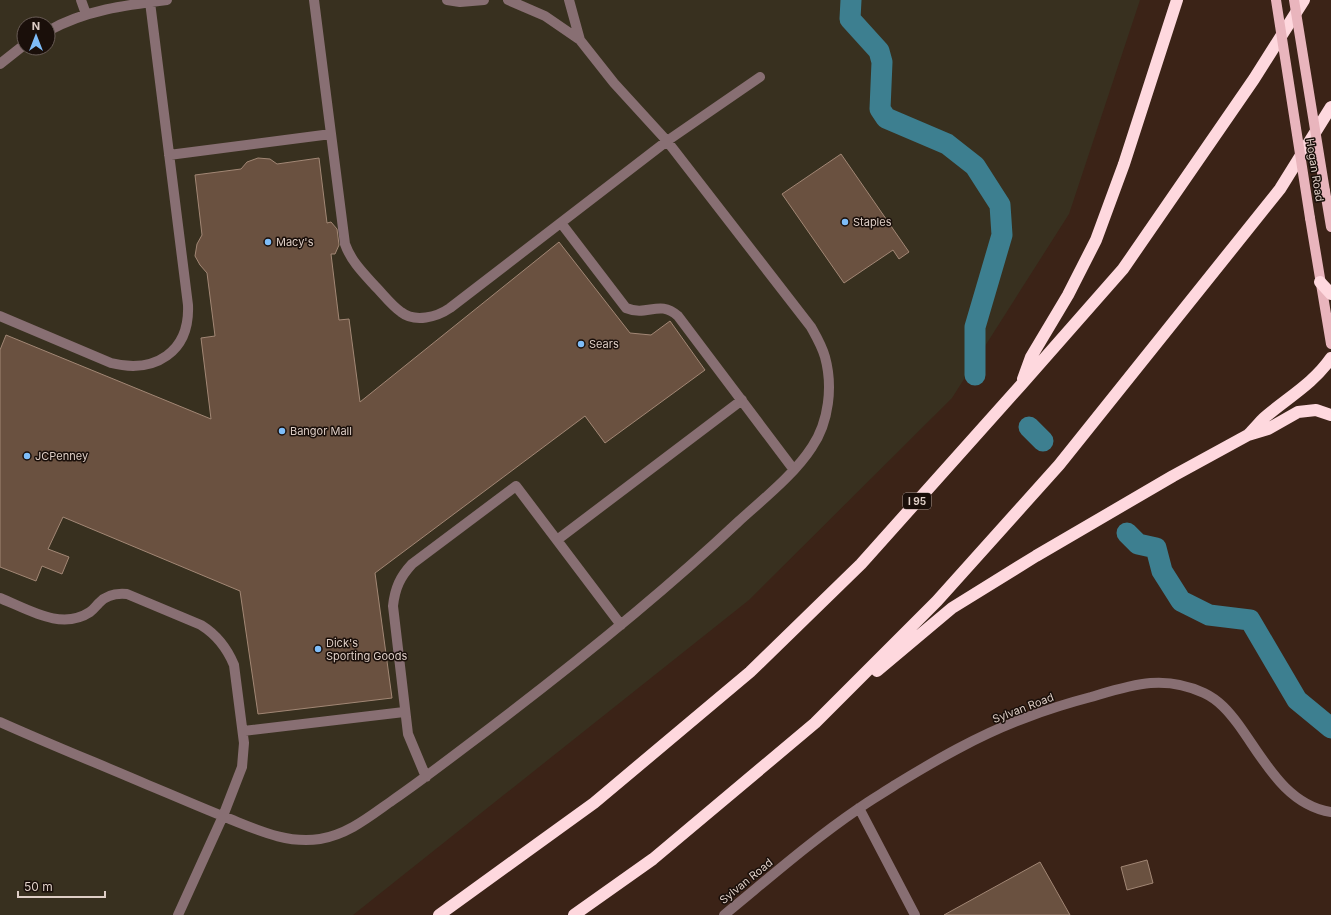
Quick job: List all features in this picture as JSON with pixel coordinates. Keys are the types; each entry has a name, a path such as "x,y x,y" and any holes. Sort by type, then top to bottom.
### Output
{"highway":[{"path":"1021,385 1030,357 1068,295 1096,240 1124,164 1177,0"},
{"name":"I 95","path":"439,915 594,803 750,672 861,564 1021,385 1122,269 1254,79 1304,0"},
{"path":"815,723 937,601 1059,465 1280,190 1331,107"},
{"path":"1320,282 1331,294"},
{"path":"1248,434 1264,418 1309,383 1323,370 1331,358"},
{"path":"574,915 653,859 952,608 1050,548 1248,434 1268,429 1298,412 1316,410 1331,415"}],"main road":[{"name":"Hogan Road","path":"1276,0 1331,344"},
{"name":"Hogan Road","path":"1294,0 1331,227"}],"street":[{"path":"81,0 86,14"},
{"path":"56,27 86,14 118,7 167,0"},
{"path":"314,0 345,244 349,254 359,269 402,313 420,318 443,313 667,141 760,77"},
{"path":"447,0 460,2 484,0"},
{"path":"0,722 222,816 271,835 286,839 302,840 335,835 356,826 426,777 547,685 622,624 695,562 794,470 812,447 821,430 827,410 829,391 828,374 824,355 811,326 667,141 614,83 580,40 545,16 508,0"},
{"path":"569,0 580,40"},
{"path":"0,316 111,363 123,366 152,363 166,357 180,343 189,315 150,2"},
{"path":"0,64 16,51"},
{"path":"169,155 331,134"},
{"path":"561,223 626,308 633,311 640,311 662,307 669,309 678,316 794,470"},
{"path":"557,540 742,400"},
{"path":"426,777 408,734 404,712 393,606 394,597 400,579 412,564 516,486 622,624"},
{"path":"0,598 53,619 66,620 92,611 105,597 118,593 127,594 210,630 219,639 230,656 234,665 243,731 244,755 242,767 178,915"},
{"name":"Sylvan Road","path":"724,915 791,860 859,808 921,770 982,736 1017,721 1066,704 1126,687 1160,682 1186,685 1206,694 1226,708 1282,784 1301,801 1331,812"},
{"path":"243,731 404,712"},
{"path":"859,808 915,915"}],"shaded area":[{"path":"0,0 1140,0 1069,214 952,398 749,600 353,915 0,915"}],"building":[{"name":"Staples","path":"841,154 909,252 899,259 893,250 844,283 782,194"},
{"name":"Bangor Mall","path":"258,158 270,159 277,164 319,158 327,223 331,222 337,229 339,245 335,254 331,254 339,320 349,319 360,402 559,242 630,333 651,335 670,321 705,370 605,443 585,416 375,573 392,698 258,714 240,591 63,517 48,549 69,557 62,574 42,566 36,581 0,567 0,350 6,335 211,419 201,338 215,336 207,273 195,256 197,244 202,235 195,175 241,169 247,162"},
{"path":"1147,860 1153,883 1127,890 1121,867"},
{"path":"1040,862 1070,915 944,915"}],"waterway":[{"path":"851,0 850,19 879,51 882,62 880,109 886,118 947,144 975,166 1000,205 1002,235 975,327 975,375"},
{"path":"1029,427 1043,441"},
{"path":"1127,533 1138,544 1156,548 1162,571 1181,601 1209,615 1250,620 1297,700 1331,728"}],"place":[{"name":"Staples","path":"845,222"},
{"name":"Macy's","path":"268,242"},
{"name":"Sears","path":"581,344"},
{"name":"Bangor Mall","path":"282,431"},
{"name":"JCPenney","path":"27,456"},
{"name":"Dick's Sporting Goods","path":"318,649"}]}
